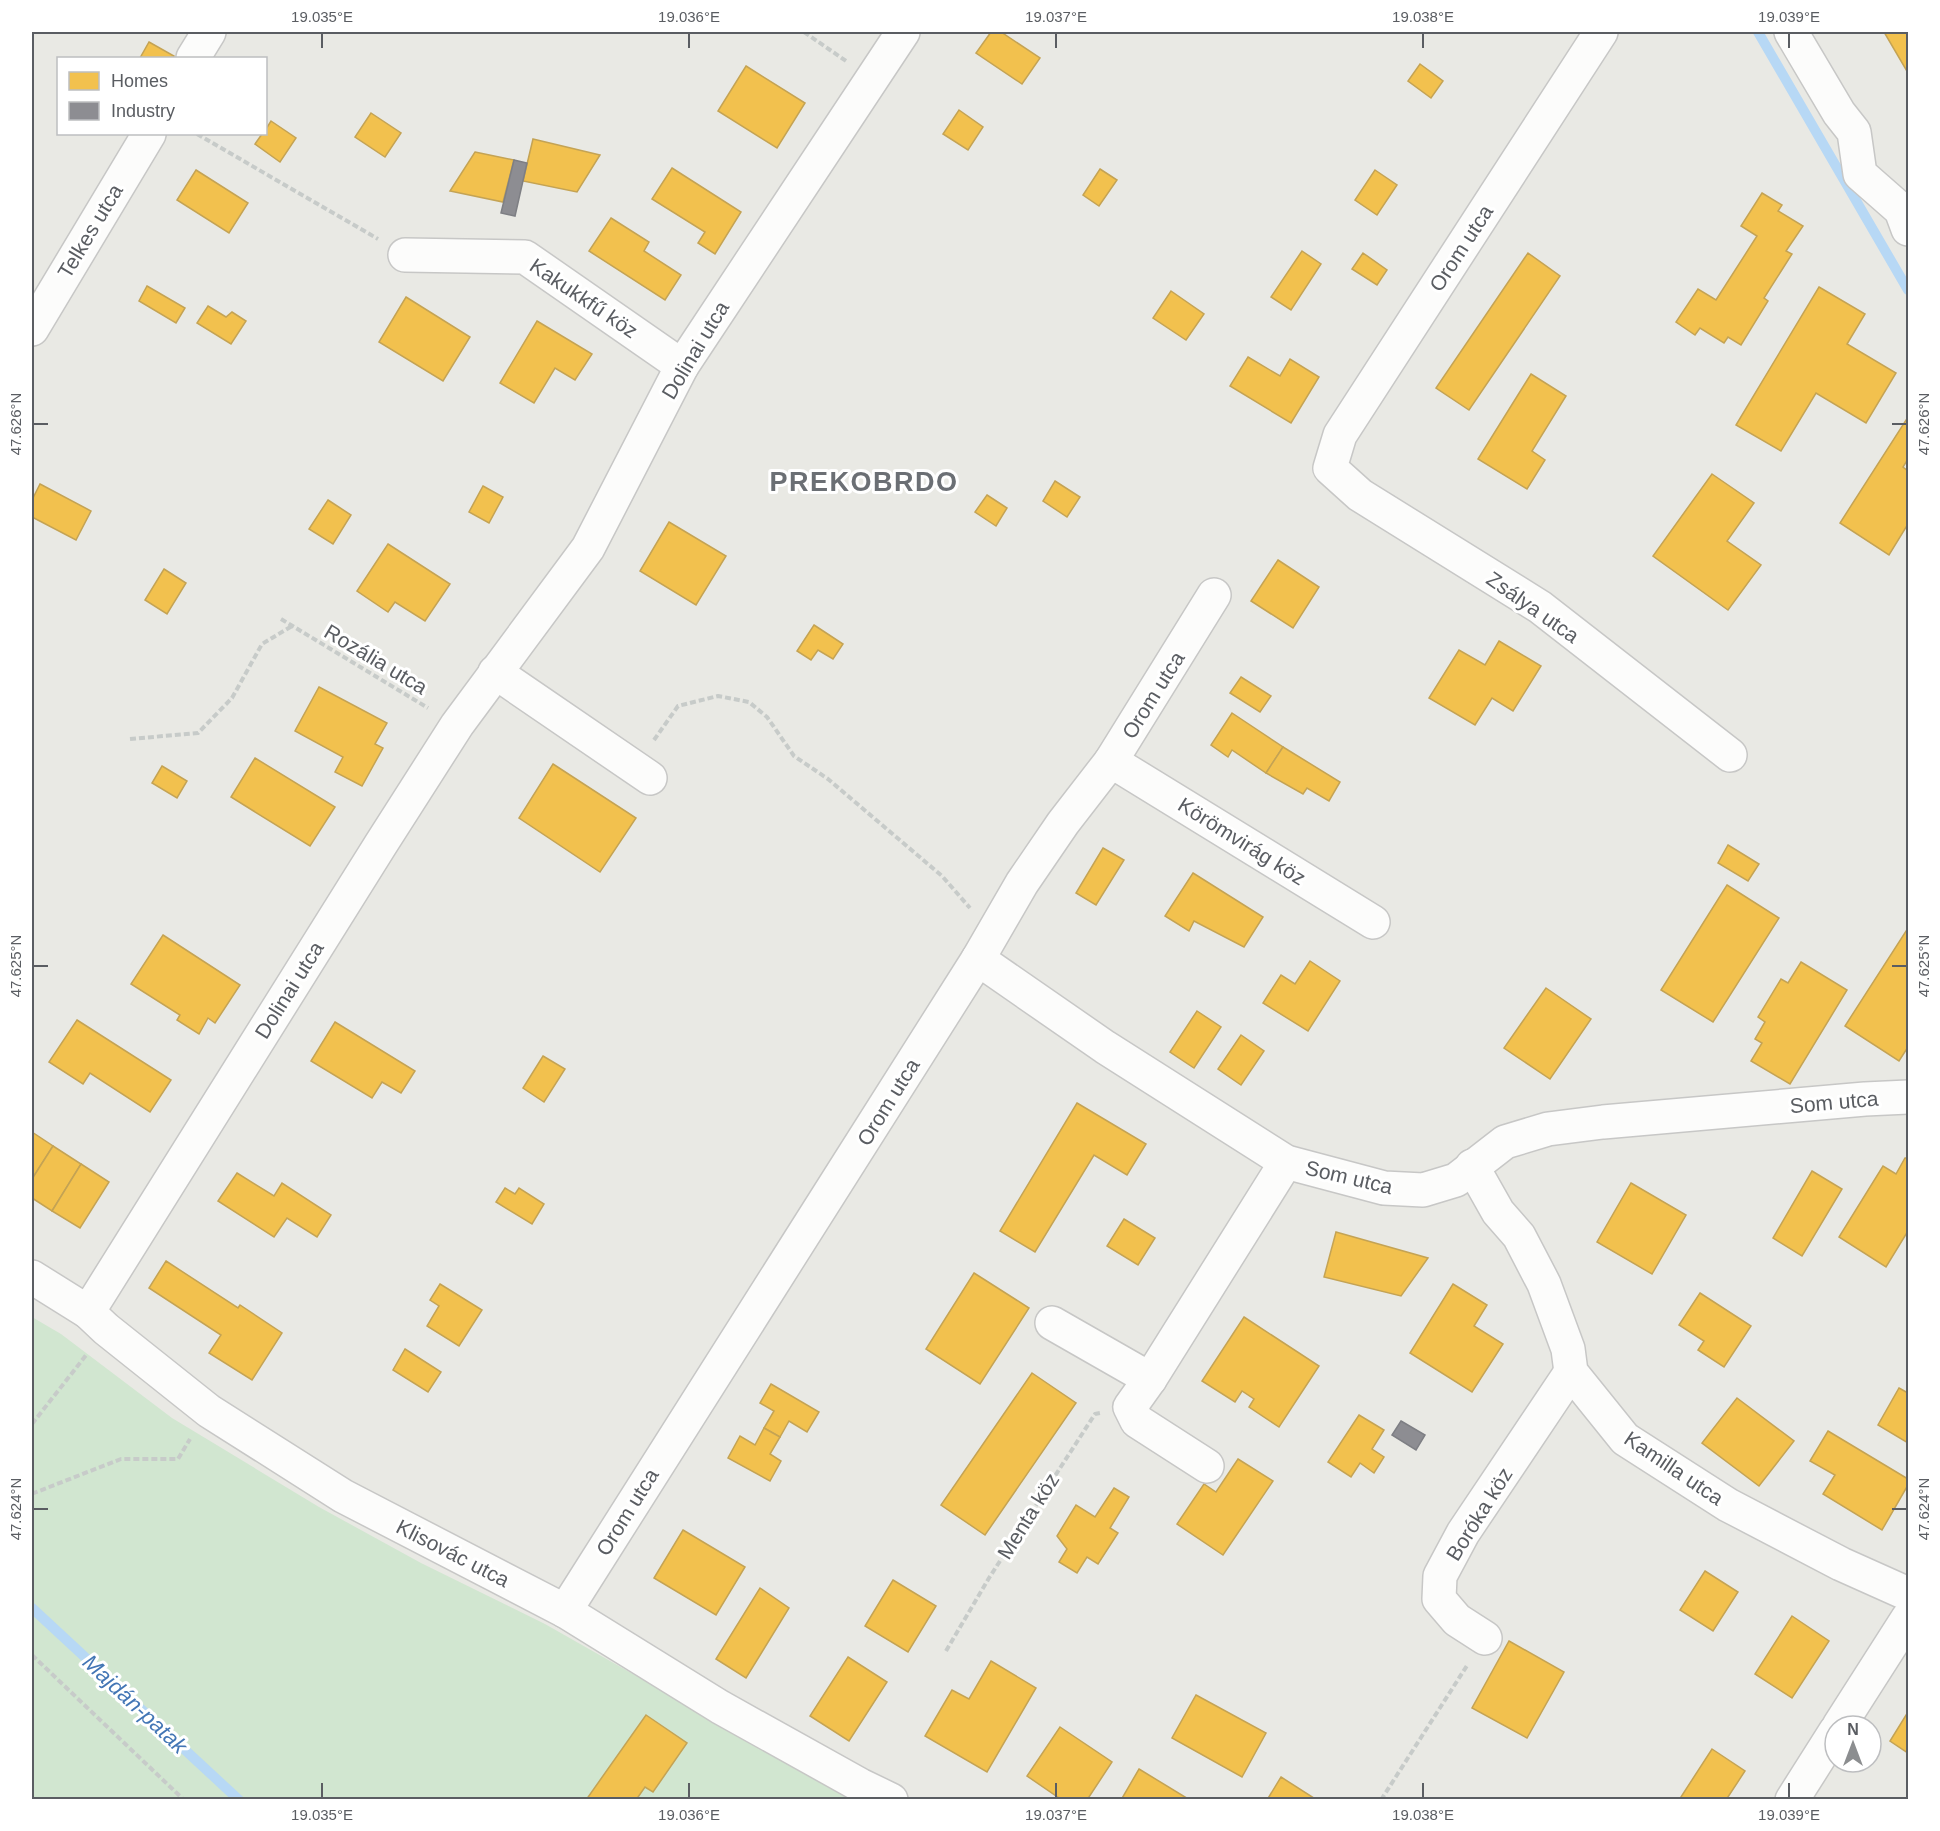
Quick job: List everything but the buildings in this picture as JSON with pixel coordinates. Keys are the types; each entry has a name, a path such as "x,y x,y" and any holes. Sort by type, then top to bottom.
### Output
{"street":[{"path":"194,57 209,32"},
{"name":"Dolinai utca","path":"97,1320 381,844 457,725 588,548 682,366 903,32"},
{"name":"Orom utca","path":"1330,468 1340,435 1601,32"},
{"path":"1791,32 1839,113 1854,132 1860,174 1900,210 1908,229"},
{"name":"Telkes utca","path":"32,329 148,135"},
{"name":"Kakukkfű köz","path":"405,255 525,257 682,366"},
{"name":"Zsálya utca","path":"1330,468 1360,495 1540,607 1730,755"},
{"name":"Orom utca","path":"565,1611 985,946 1022,883 1064,823 1112,761 1214,595"},
{"path":"495,672 642,773"},
{"name":"Körömvirág köz","path":"1112,761 1373,922"},
{"name":"Som utca","path":"985,946 1105,1047 1286,1162 1384,1188 1423,1190 1456,1180 1505,1142 1548,1129 1865,1099 1908,1097"},
{"path":"1207,1466 1137,1421 1130,1407 1150,1379 1286,1162"},
{"name":"Kamilla utca","path":"1472,1166 1498,1212 1519,1236 1544,1284 1568,1349 1571,1372 1625,1439 1728,1505 1841,1564 1908,1594"},
{"name":"Klisovác utca","path":"33,1277 97,1320 209,1411 343,1496 565,1611 720,1707 891,1800"},
{"path":"1052,1323 1150,1379"},
{"name":"Boróka köz","path":"1485,1638 1457,1620 1439,1599 1440,1576 1463,1533 1571,1372"},
{"path":"1847,1714 1908,1618"},
{"path":"1792,1800 1823,1751"}],"path":[{"path":"804,32 871,78"},
{"path":"199,135 405,255"},
{"name":"Rozália utca","path":"281,619 457,725"},
{"path":"130,739 198,733 232,698 262,644 292,626"},
{"path":"642,773 678,706 718,696 749,702 767,717 794,756 828,779 942,876 985,946"},
{"path":"32,1424 97,1320"},
{"name":"Menta köz","path":"946,1651 1056,1471 1095,1414 1130,1407"},
{"path":"32,1492 121,1459 178,1459 209,1411"},
{"path":"1381,1800 1485,1638"},
{"path":"32,1655 184,1800"}],"green space":[{"path":"32,1317 61,1334 172,1418 319,1507 421,1563 545,1624 853,1799 32,1799"}],"waterway":[{"path":"1758,32 1908,290"},
{"name":"Majdán-patak","path":"32,1608 239,1800"}],"district":[{"name":"PREKOBRDO","path":"864,482"}]}
